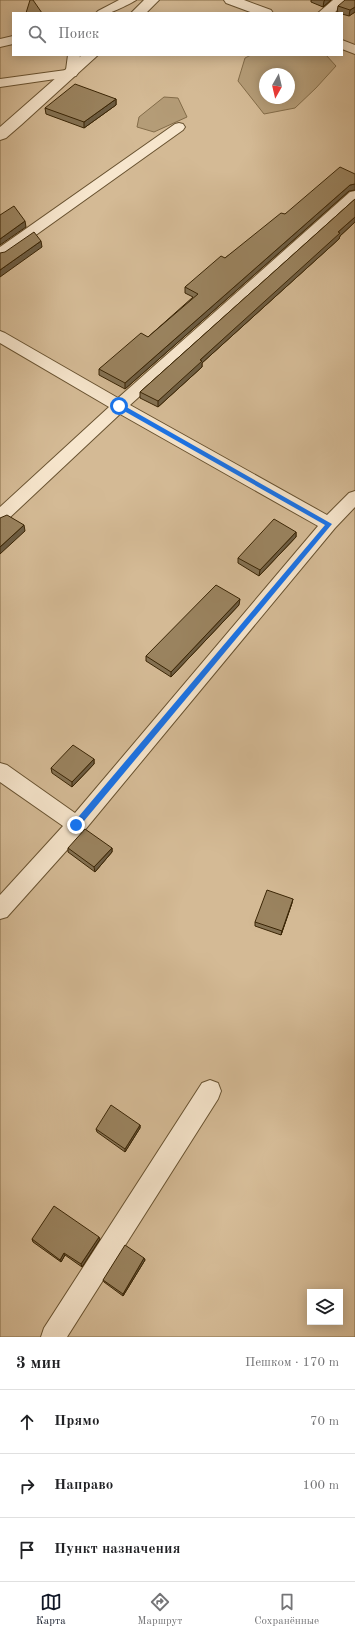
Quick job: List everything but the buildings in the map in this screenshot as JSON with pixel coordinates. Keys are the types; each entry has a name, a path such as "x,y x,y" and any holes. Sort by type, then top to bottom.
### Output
{"street":[{"path":"139,12 152,0"},
{"path":"231,0 263,12"},
{"path":"326,12 342,0"},
{"path":"343,44 355,50"},
{"path":"0,135 90,56"}],"lane":[{"path":"104,12 118,4 130,0"},
{"path":"0,43 12,40"},
{"path":"0,83 72,72 74,56"},
{"path":"0,254 179,127"},
{"path":"0,517 119,406 355,195"},
{"path":"0,336 119,406 329,524"},
{"path":"0,910 76,825 329,524 355,497"},
{"path":"0,772 76,825"},
{"path":"53,1337 210,1091"}],"shaded area":[{"path":"0,0 355,0 355,1337 0,1337"},
{"path":"249,56 327,56 336,66 295,108 264,114 238,81 245,58"},
{"path":"164,97 178,98 187,117 154,132 137,127 139,117"}],"route":[{"path":"76,825 329,524 119,406"}]}
